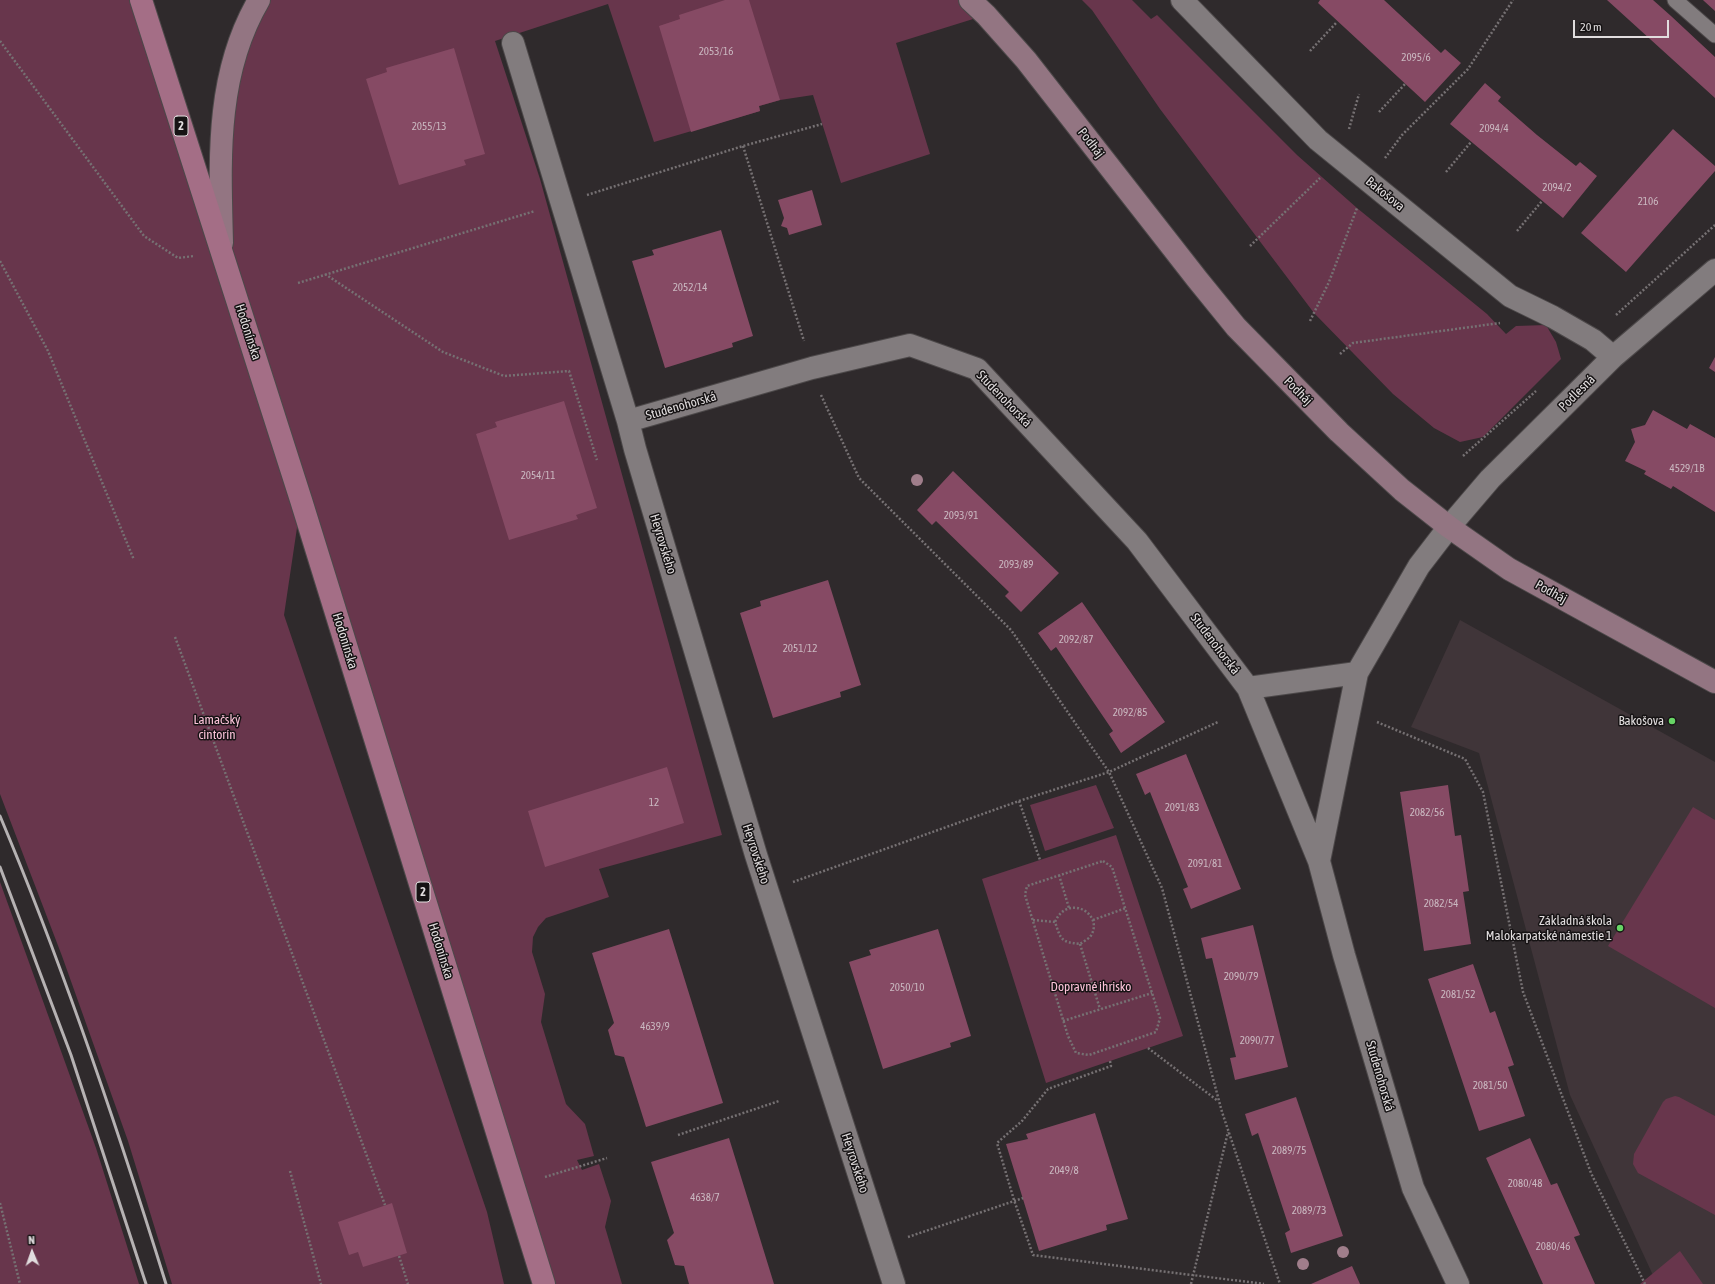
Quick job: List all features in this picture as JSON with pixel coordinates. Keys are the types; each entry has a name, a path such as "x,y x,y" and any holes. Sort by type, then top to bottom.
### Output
{"main road":[{"name":"Hodonínska","path":"141,0 302,500 544,1284"}],"street":[{"path":"222,253 220,163 225,98 231,67 243,32 260,0"},
{"name":"Podháj","path":"970,0 986,15 1026,60 1236,327 1340,432 1402,490 1449,527 1509,569 1715,682"},
{"name":"Bakošova","path":"1182,0 1318,140 1510,296 1553,317 1586,336 1613,357"},
{"name":"Heyrovského","path":"513,43 628,421 635,449 756,855 894,1284"},
{"name":"Podlesná","path":"1449,527 1490,479 1613,357 1715,270"},
{"name":"Studenohorská","path":"628,421 812,368 910,345 977,369 1137,541 1248,688 1319,861 1344,955 1413,1188 1458,1284"},
{"name":"Studenohorská","path":"1319,861 1357,674 1419,566 1449,527"},
{"name":"Studenohorská","path":"1248,688 1357,674"}],"lane":[{"path":"1675,0 1715,35"}],"path":[{"path":"1310,321 1329,282 1357,208 1369,181 1402,135 1468,69 1513,0"},
{"path":"1310,51 1337,22"},
{"path":"0,41 144,236 178,258 222,253"},
{"path":"1379,112 1406,84"},
{"path":"1250,246 1340,158 1359,94"},
{"path":"1446,172 1471,142"},
{"path":"743,146 820,394 859,478 1011,630 1110,772 1162,888 1219,1102 1280,1284"},
{"path":"1516,231 1542,201"},
{"path":"0,261 48,351 134,560"},
{"path":"298,283 325,274 443,352 504,376 569,371 597,460"},
{"path":"1340,354 1353,343 1503,323"},
{"path":"175,637 385,1205"},
{"path":"768,891 1019,801 1110,772 1218,722"},
{"path":"1377,722 1465,759 1483,792 1524,992 1591,1173 1645,1284"},
{"path":"1019,801 1040,860"},
{"path":"1103,861 1112,867 1160,1018 1156,1032 1089,1055 1076,1053 1063,1021 1025,895 1027,886 1059,876 1103,861"},
{"path":"1059,876 1069,908"},
{"path":"1069,908 1085,910 1093,920 1094,928 1090,937 1080,944 1066,942 1060,935 1056,922 1058,915 1069,908"},
{"path":"1093,920 1126,908"},
{"path":"1033,920 1056,922"},
{"path":"1080,944 1100,1009"},
{"path":"1063,1021 1152,993"},
{"path":"1148,1048 1219,1102"},
{"path":"1110,1061 1111,1066 1048,1089 1022,1121 997,1143 1014,1200 1033,1255 1264,1284"},
{"path":"678,1135 779,1101"},
{"path":"1191,1284 1228,1132"},
{"path":"545,1177 607,1158"},
{"path":"290,1171 321,1284"},
{"path":"906,1237 1023,1198"},
{"path":"0,1204 20,1284"},
{"path":"398,1256 408,1284"}],"shaded area":[{"name":"Základná škola Malokarpatské námestie 1","path":"1460,620 1715,762 1715,1284 1657,1284 1570,1095 1479,753 1411,727"}],"green space":[{"name":"Lamačský cintorín","path":"0,0 141,0 221,251 222,123 261,0 970,0 986,15 896,43 930,154 841,183 813,95 780,100 759,106 760,111 654,142 608,4 495,41 540,179 722,835 599,869 609,897 546,918 538,927 533,937 532,952 545,994 541,1022 566,1104 585,1124 594,1156 577,1160 582,1170 599,1164 611,1201 605,1227 622,1284 544,1284 301,501 284,615 487,1212 504,1284 172,1284 128,1141 62,956 0,794"},
{"path":"1082,0 1132,0 1151,19 1157,15 1297,155 1357,208 1487,314 1506,334 1516,326 1546,325 1556,342 1561,359 1483,437 1460,442 1434,428 1393,394 1314,313 1160,109 1092,10"},
{"path":"1096,785 1114,828 1045,851 1030,805"},
{"path":"1693,807 1715,820 1715,1008 1608,946"},
{"name":"Dopravné ihrisko","path":"1116,835 1183,1036 1046,1083 982,879"},
{"path":"0,882 96,1148 139,1284 0,1284"},
{"path":"1675,1096 1715,1116 1715,1215 1638,1173 1633,1164 1634,1154 1663,1102 1666,1099"},
{"path":"1680,1251 1703,1284 1640,1284"}],"building":[{"path":"725,0 749,0 780,100 759,106 760,111 691,132 659,26 680,19 679,15"},
{"path":"1320,0 1384,0 1441,53 1445,49 1461,63 1425,102 1318,3"},
{"path":"1607,0 1653,0 1671,16 1715,57 1715,98"},
{"path":"1703,0 1715,0 1715,11 1704,1"},
{"path":"454,48 485,154 464,160 466,165 399,185 366,79 387,72 386,68"},
{"path":"1485,83 1501,97 1498,101 1537,135 1576,166 1580,162 1597,176 1563,218 1450,124"},
{"path":"1673,129 1715,166 1715,171 1626,272 1581,233"},
{"path":"812,190 822,225 789,235 787,228 781,226 784,218 778,200"},
{"path":"721,230 753,336 732,343 733,347 665,368 632,261 654,255 652,250"},
{"path":"1715,357 1715,372 1709,368"},
{"path":"564,401 597,508 576,515 578,519 509,540 476,434 497,427 495,422"},
{"path":"1653,410 1687,429 1690,424 1715,438 1715,512 1673,486 1671,489 1644,474 1646,471 1625,461 1635,442 1631,429 1645,425"},
{"path":"953,471 1059,573 1021,612 1005,596 1009,592 936,521 932,525 917,510"},
{"path":"828,580 861,685 840,692 841,697 773,718 740,613 761,606 760,601"},
{"path":"1082,602 1165,722 1121,753 1109,734 1113,731 1056,647 1051,651 1038,633"},
{"path":"1186,754 1241,889 1191,909 1183,889 1188,887 1150,792 1145,795 1136,774"},
{"path":"667,767 684,823 545,867 528,811"},
{"path":"1448,785 1455,836 1461,835 1469,891 1463,892 1471,944 1424,951 1400,792"},
{"path":"1253,925 1288,1067 1235,1080 1230,1058 1236,1057 1212,958 1206,959 1201,938"},
{"path":"669,929 723,1103 646,1127 624,1057 615,1055 608,1030 614,1023 592,953"},
{"path":"938,929 971,1036 950,1043 951,1047 883,1069 849,962 871,955 869,950"},
{"path":"1473,964 1490,1013 1495,1011 1514,1065 1508,1067 1525,1116 1479,1131 1428,979"},
{"path":"1296,1097 1343,1236 1291,1253 1285,1233 1290,1230 1258,1133 1252,1136 1245,1114"},
{"path":"1095,1113 1128,1219 1106,1225 1107,1230 1039,1251 1006,1144 1028,1139 1026,1134"},
{"path":"729,1138 774,1284 689,1284 684,1266 675,1265 667,1240 674,1233 651,1162"},
{"path":"1530,1138 1551,1185 1557,1183 1580,1235 1574,1237 1595,1284 1543,1284 1486,1158"},
{"path":"392,1203 407,1253 363,1267 358,1252 349,1255 338,1222"},
{"path":"1352,1266 1360,1284 1311,1284"}],"railway":[{"path":"0,816 46,931 89,1048 166,1284"},
{"path":"0,867 71,1055 146,1284"}],"place":[{"name":"Bakošova","path":"1672,721"},
{"name":"Základná škola Malokarpatské námestie 1","path":"1620,928"}]}
